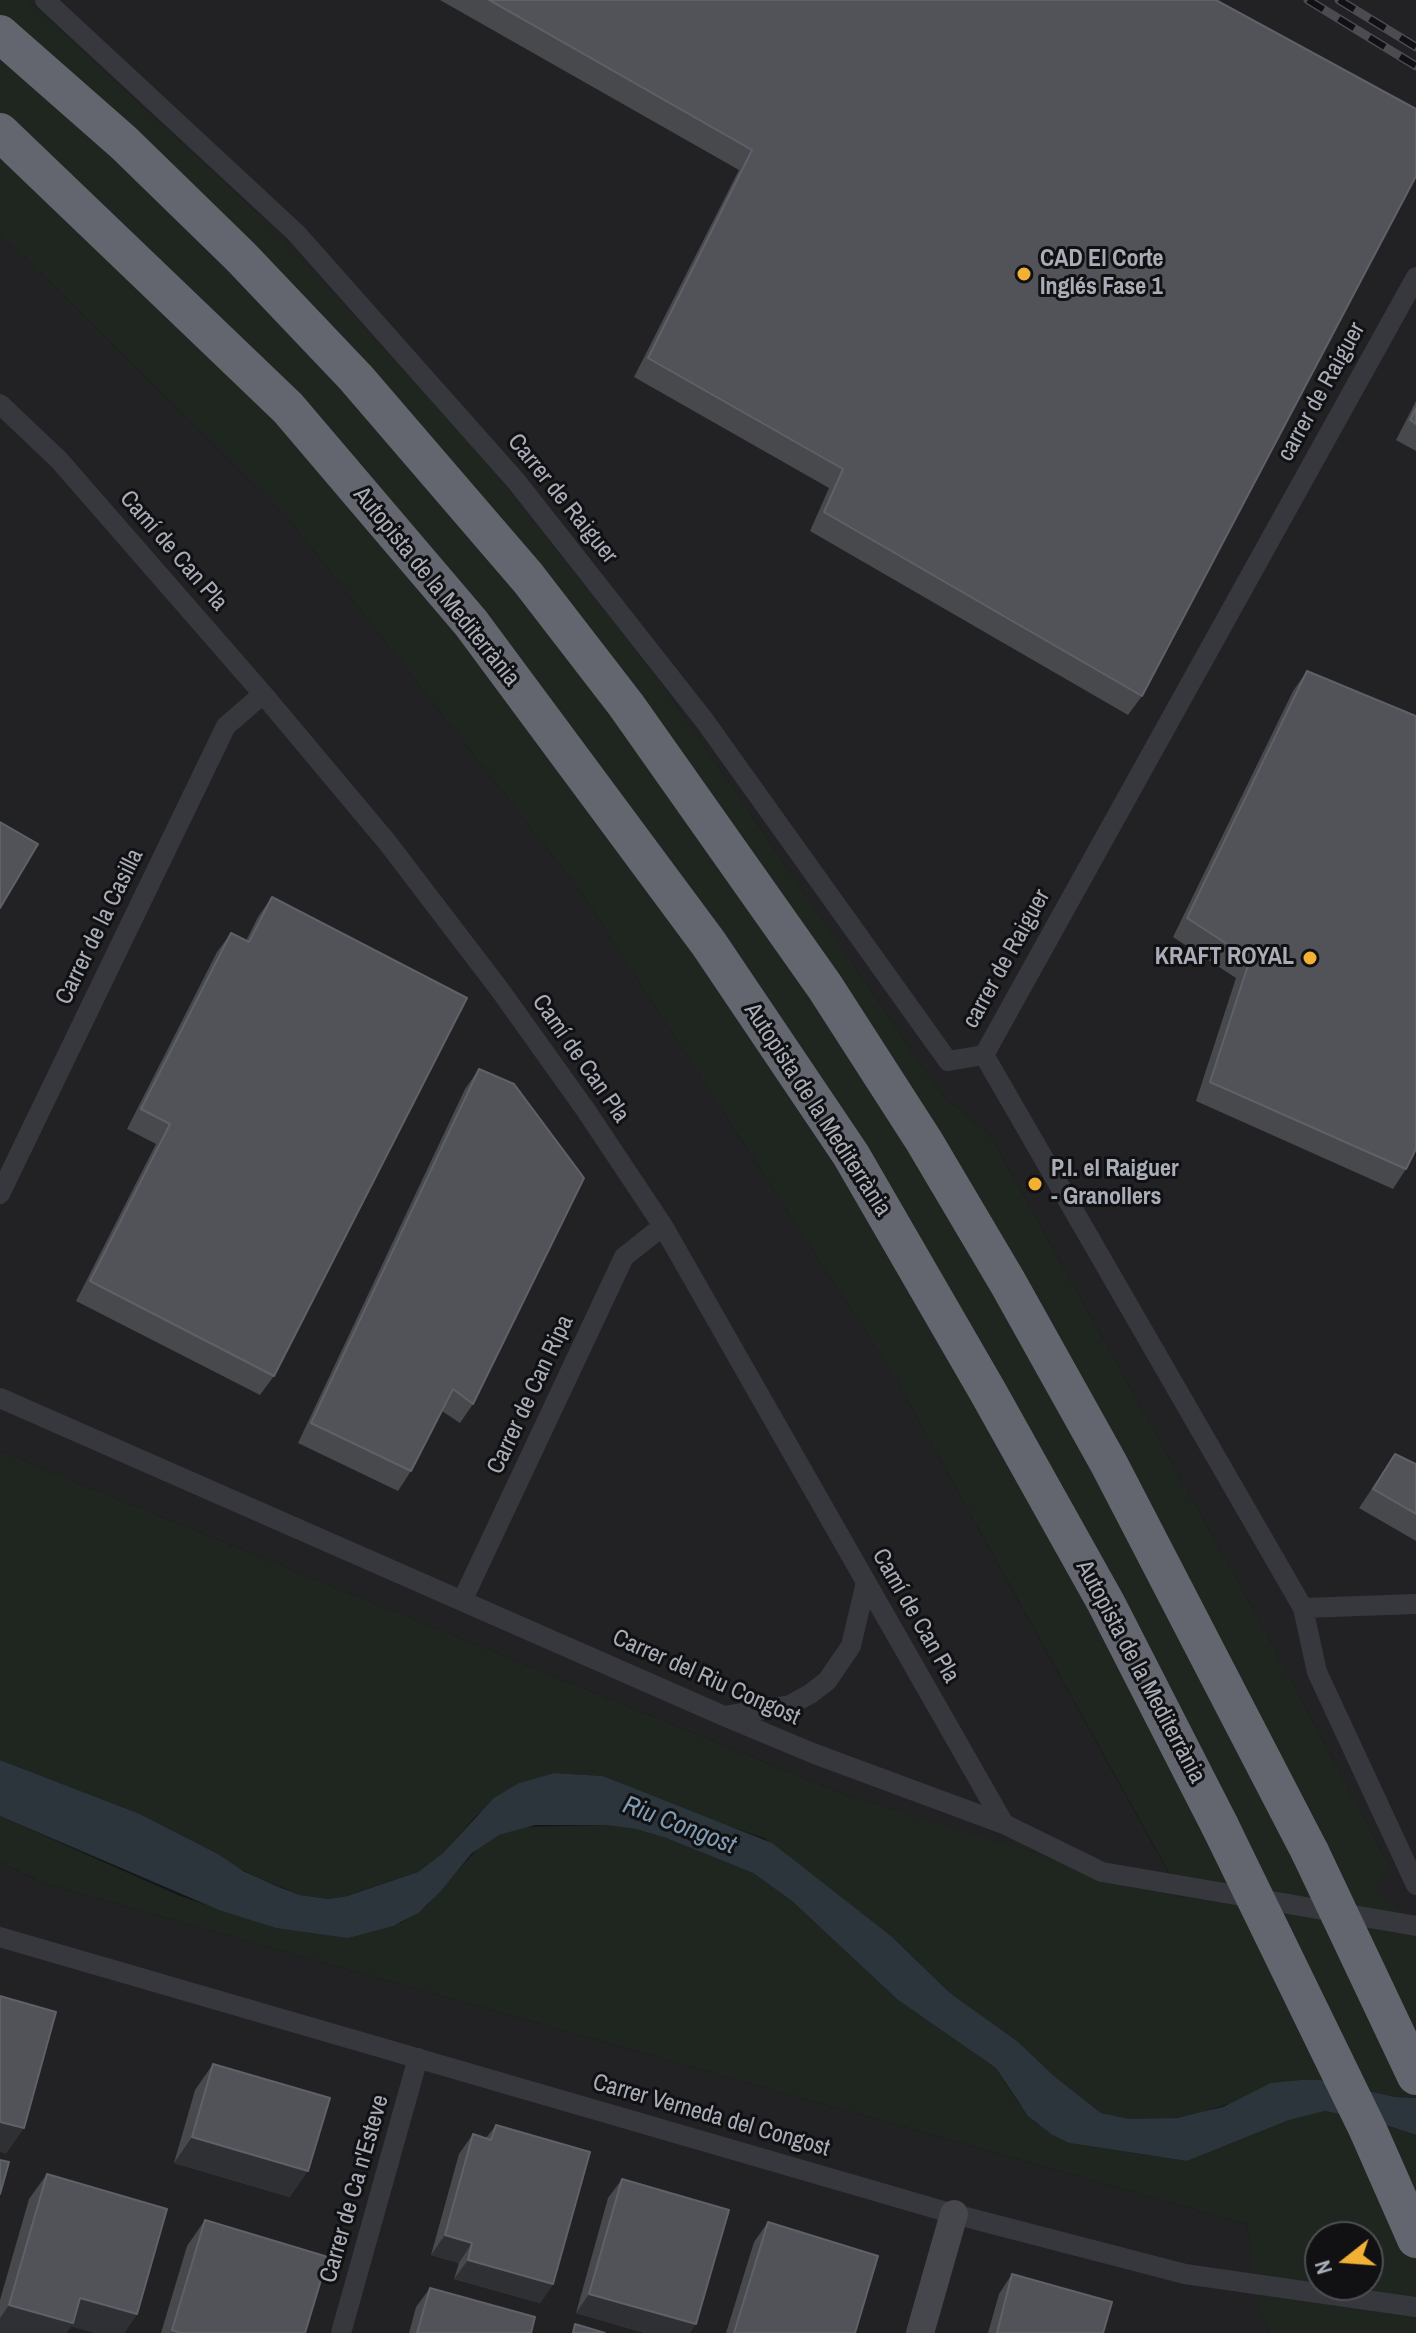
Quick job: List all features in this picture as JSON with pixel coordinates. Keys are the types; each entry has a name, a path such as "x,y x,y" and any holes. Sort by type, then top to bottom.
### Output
{"highway":[{"path":"0,34 135,153 241,257 356,378 528,578 626,705 825,987 924,1141 1109,1464 1310,1852 1416,2076"},
{"name":"Autopista de la Mediterrània","path":"0,132 288,408 471,623 709,944 851,1155 1106,1603 1220,1826 1368,2130 1416,2239"}],"street":[{"name":"Carrer de Raiguer","path":"45,0 296,233 516,481 665,669 948,1061 984,1055"},
{"name":"carrer de Raiguer","path":"1416,277 984,1055 1303,1608 1317,1672 1416,1885"},
{"name":"Camí de Can Pla","path":"0,404 59,460 387,842 500,990 585,1109 663,1226 1004,1824"},
{"name":"Carrer de la Casilla","path":"0,1194 226,726 263,694"},
{"name":"Carrer de Can Ripa","path":"463,1599 624,1257 663,1226"},
{"name":"Carrer del Riu Congost","path":"0,1398 724,1716 815,1754 1004,1824 1102,1872 1416,1926"},
{"path":"724,1716 790,1705 827,1681 851,1646 866,1582"},
{"path":"1303,1608 1416,1604"},
{"name":"Carrer Verneda del Congost","path":"0,1937 954,2214 1185,2274 1416,2307"},
{"name":"Carrer de Ca n'Esteve","path":"341,2333 418,2058"},
{"path":"920,2333 954,2214"}],"shaded area":[{"path":"0,0 28,0 253,209 460,430 659,680 942,1095 990,1135 1257,1616 1389,1865 1375,1889 1416,1925 1416,2098 1395,2097 1320,2080 1300,2080 1271,2084 1231,2103 1195,2115 1159,2120 1130,2119 1101,2113 1054,2076 1017,2041 950,1993 891,1936 764,1838 705,1818 603,1776 554,1773 519,1783 476,1816 443,1853 418,1872 328,1899 300,1895 261,1879 140,1814 0,1760 0,1451 846,1795 1183,1898 893,1374 581,892 289,519 0,233"},
{"path":"28,0 1416,0 1416,1925 1374,1889 1389,1865 1257,1616 990,1135 942,1095 659,680 253,209"},
{"path":"0,233 289,519 581,892 893,1374 1183,1899 846,1795 0,1451"},
{"path":"0,1816 180,1896 276,1928 401,1923 426,1906 481,1845 499,1835 526,1827 605,1825 636,1829 666,1838 753,1873 792,1901 898,2000 996,2068 1017,2101 1036,2123 1069,2143 1187,2161 1289,2120 1325,2111 1416,2135 1416,2333 1269,2333 1258,2304 1247,2224 43,1883 0,1862"},
{"path":"0,1862 43,1883 1247,2224 1259,2304 1269,2333 0,2333"}],"water":[{"name":"Riu Congost","path":"0,1760 140,1814 218,1854 243,1871 281,1888 300,1895 328,1899 347,1896 418,1872 443,1853 494,1798 519,1783 554,1773 603,1776 772,1843 891,1936 950,1993 1017,2041 1054,2076 1101,2113 1130,2119 1177,2118 1223,2107 1271,2083 1320,2080 1395,2097 1416,2098 1416,2135 1325,2111 1289,2120 1187,2161 1069,2143 1028,2116 996,2068 898,2000 792,1901 753,1873 666,1838 636,1829 605,1825 535,1825 499,1835 472,1853 418,1913 393,1926 348,1938 276,1928 219,1910 0,1816"}],"building":[{"name":"CAD El Corte Inglés Fase 1","path":"489,0 1216,0 1416,109 1416,176 1142,696 824,512 843,469 648,358 752,150"},
{"path":"1416,408 1416,424 1410,420"},
{"name":"KRAFT ROYAL","path":"1307,671 1416,716 1416,1149 1406,1169 1210,1082 1250,959 1187,918"},
{"path":"0,822 38,844 0,908"},
{"path":"272,897 467,998 274,1376 90,1281 170,1124 141,1109 231,933 249,942"},
{"path":"479,1069 514,1084 584,1178 473,1404 453,1389 411,1471 311,1423"},
{"path":"1395,1454 1416,1464 1416,1514 1373,1489"},
{"path":"0,1996 56,2012 24,2128 0,2122"},
{"path":"213,2064 330,2098 308,2171 192,2137"},
{"path":"496,2125 590,2152 553,2284 468,2260 472,2243 445,2235 473,2134 491,2140"},
{"path":"0,2160 9,2162 0,2194"},
{"path":"47,2174 167,2209 137,2314 80,2298 73,2323 9,2305"},
{"path":"622,2179 729,2210 696,2324 589,2294"},
{"path":"205,2220 328,2257 305,2333 181,2333 172,2330"},
{"path":"768,2222 878,2256 855,2333 734,2333"},
{"path":"1012,2274 1112,2302 1103,2333 997,2333"},
{"path":"430,2288 535,2317 531,2333 417,2333"},
{"path":"575,2324 605,2333 573,2333"}],"railway":[{"path":"1308,0 1416,66"},
{"path":"1339,0 1416,47"}],"place":[{"name":"CAD El Corte Inglés Fase 1","path":"1024,274"},
{"name":"KRAFT ROYAL","path":"1310,958"},
{"name":"P.I. el Raiguer - Granollers","path":"1035,1184"}]}
